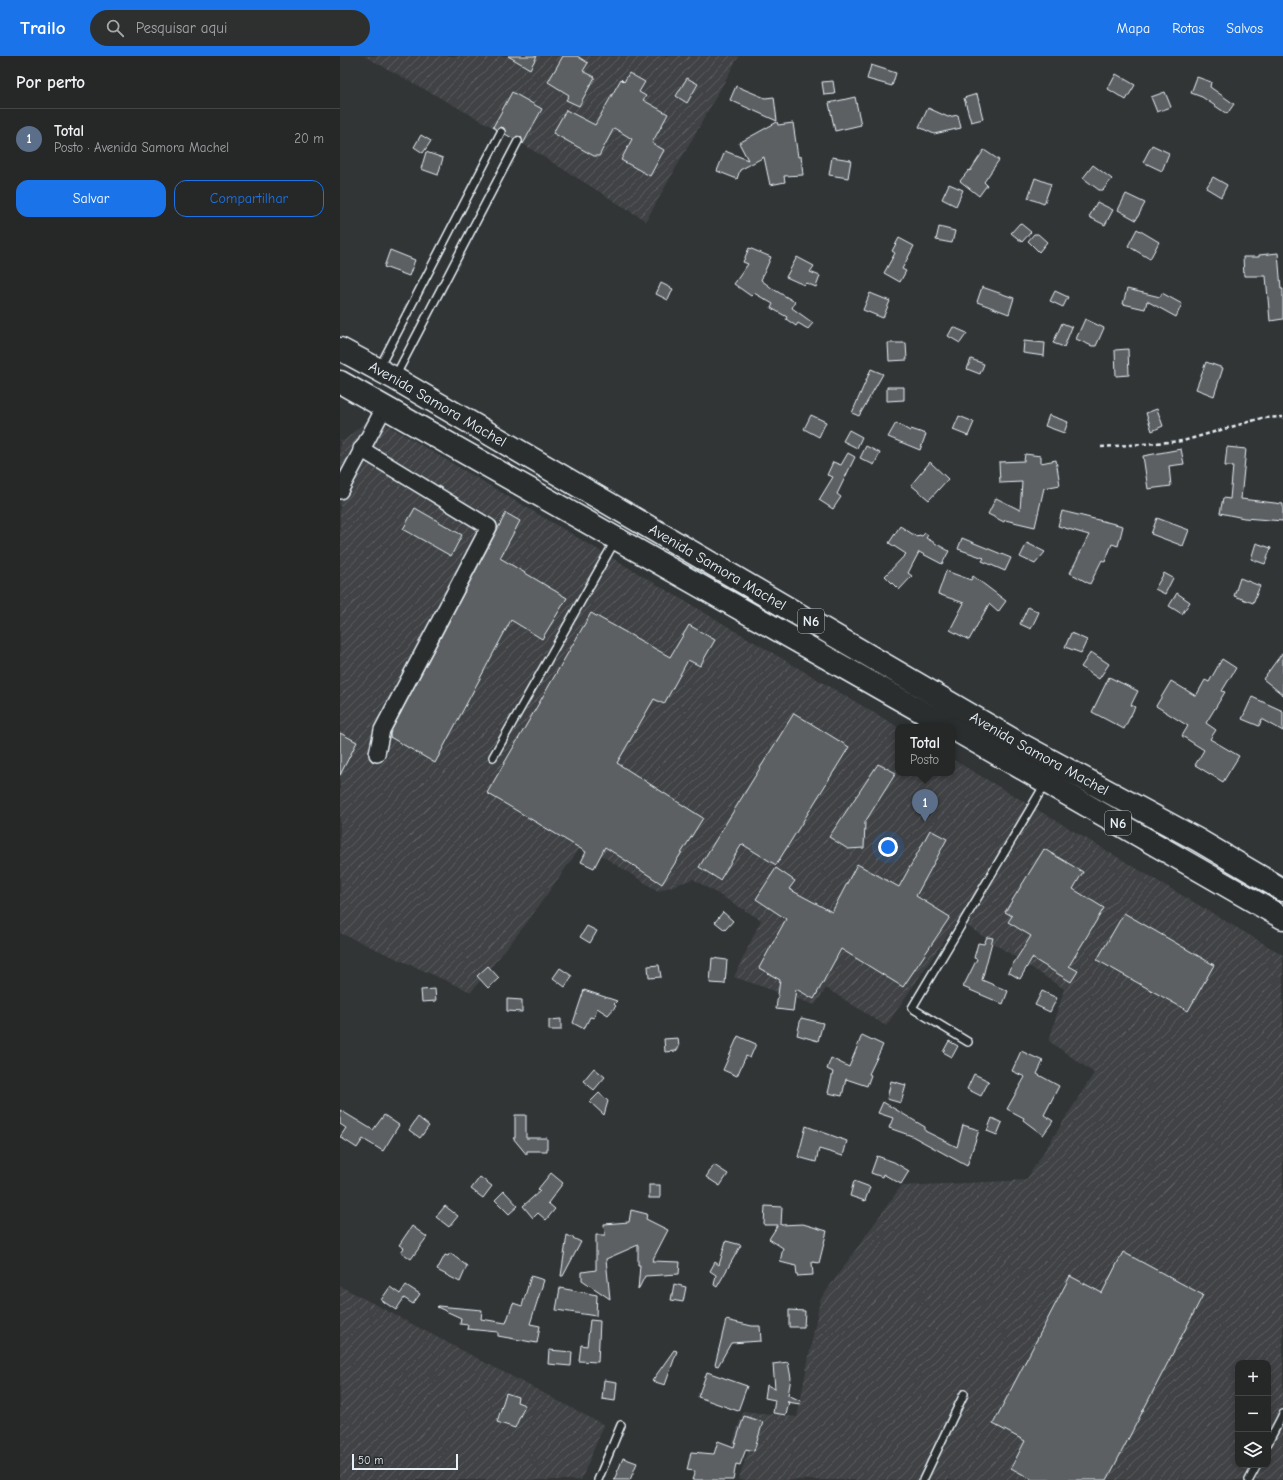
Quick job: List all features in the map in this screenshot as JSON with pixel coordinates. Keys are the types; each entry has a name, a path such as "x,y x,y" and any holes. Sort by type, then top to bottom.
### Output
{"highway":[{"name":"Avenida Samora Machel","path":"340,350 386,374 1020,744 1198,840 1283,890"},
{"name":"Avenida Samora Machel","path":"340,382 944,724"},
{"name":"Avenida Samora Machel","path":"955,730 1283,918"}],"street":[{"path":"340,491 345,472 361,449 384,408"},
{"path":"361,449 489,527 382,730 377,754"}],"lane":[{"path":"386,374 501,132"},
{"path":"386,374 518,141"},
{"path":"493,757 616,539"},
{"path":"968,1042 912,1008 1046,782"},
{"path":"923,1480 964,1394"},
{"path":"1271,1437 1283,1414"},
{"path":"598,1480 621,1424"},
{"path":"1249,1480 1255,1468"}],"path":[{"path":"1101,448 1183,441 1262,418 1283,417"}],"shaded area":[{"path":"364,56 739,56 646,221 518,141"},
{"path":"372,416 895,725 895,776 955,776 955,761 1283,955 1283,1480 738,1480 748,1452 732,1445 743,1411 797,1417 820,1300 901,1186 1026,1180 1094,1073 1049,1041 1064,989 958,920 886,1026 826,988 815,1005 734,977 761,920 693,879 658,891 583,844 525,925 471,992 340,933 340,439 344,441"},
{"path":"340,1286 604,1425 581,1480 340,1480"}],"building":[{"path":"508,56 537,56 530,69"},
{"path":"563,56 577,56 588,63 583,71 595,77 579,106 566,100 569,95 548,82"},
{"path":"871,65 896,73 892,86 867,79"},
{"path":"629,73 645,82 639,92 646,96 643,100 668,114 652,143 664,150 650,176 621,160 632,139 614,128 599,156 594,156 553,133 566,110 595,125 621,79 624,82"},
{"path":"1116,74 1135,85 1126,100 1108,89"},
{"path":"1197,77 1211,82 1210,87 1234,104 1227,114 1202,97 1191,93"},
{"path":"687,78 698,84 687,103 676,96"},
{"path":"833,81 835,94 824,95 822,82"},
{"path":"736,86 765,98 774,97 777,121 730,100"},
{"path":"512,92 542,109 523,144 521,137 517,136 514,139 505,134 504,128 500,127 497,130 493,127"},
{"path":"1165,92 1171,107 1157,112 1151,97"},
{"path":"977,94 983,119 971,122 964,98"},
{"path":"855,97 861,125 835,131 829,103"},
{"path":"928,108 948,117 958,115 961,128 934,134 919,127"},
{"path":"777,122 778,125 793,123 798,157 801,156 803,175 784,176 785,182 770,185 764,157 740,170 737,179 717,171 725,151 748,160 739,143"},
{"path":"421,135 431,141 423,153 414,147"},
{"path":"1152,145 1169,153 1162,171 1143,162"},
{"path":"984,150 999,160 984,182 987,185 979,196 960,181 969,170 970,171"},
{"path":"426,152 443,158 438,175 421,169"},
{"path":"832,157 851,160 848,178 829,175"},
{"path":"1093,165 1112,179 1103,190 1099,190 1083,178"},
{"path":"1213,177 1227,185 1221,197 1206,188"},
{"path":"1035,178 1051,184 1044,204 1028,198"},
{"path":"949,184 963,190 956,206 942,199"},
{"path":"1126,194 1145,203 1136,220 1118,210"},
{"path":"1097,202 1113,210 1105,225 1089,217"},
{"path":"1020,223 1031,232 1022,242 1011,233"},
{"path":"939,227 955,231 952,243 936,240"},
{"path":"1137,229 1159,242 1150,259 1128,246"},
{"path":"1034,234 1038,234 1047,242 1039,252 1028,241"},
{"path":"899,238 914,246 902,269 906,271 900,282 884,273 895,253 892,251"},
{"path":"749,248 771,257 761,280 795,302 792,308 813,323 808,329 798,323 796,326 786,319 787,317 771,308 773,304 754,293 751,296 734,284 748,264 743,262"},
{"path":"390,250 415,260 409,276 384,267"},
{"path":"1278,253 1281,289 1283,289 1283,319 1270,321 1266,276 1244,276 1243,257 1259,257 1259,255"},
{"path":"797,257 814,266 810,272 820,276 816,287 806,283 804,285 786,277"},
{"path":"661,283 673,289 668,300 656,294"},
{"path":"982,287 1014,298 1009,314 977,302"},
{"path":"1127,289 1160,297 1162,293 1182,304 1176,317 1147,301 1145,309 1123,304"},
{"path":"1055,291 1068,297 1063,307 1050,301"},
{"path":"870,293 890,301 883,318 863,310"},
{"path":"1085,319 1104,328 1096,346 1092,346 1076,339"},
{"path":"1062,323 1072,327 1064,347 1053,343"},
{"path":"953,327 967,333 960,343 948,336"},
{"path":"1024,341 1045,343 1044,356 1023,353"},
{"path":"888,343 906,343 907,360 889,361"},
{"path":"1128,349 1129,375 1116,376 1115,350"},
{"path":"971,359 984,364 980,374 967,369"},
{"path":"1206,362 1223,368 1214,396 1196,389"},
{"path":"871,369 883,374 859,416 852,413"},
{"path":"887,387 904,387 904,400 887,401"},
{"path":"1157,409 1163,426 1152,431 1146,413"},
{"path":"811,415 826,422 819,437 804,429"},
{"path":"1049,415 1068,422 1064,433 1045,426"},
{"path":"959,416 974,422 968,436 953,430"},
{"path":"896,423 910,431 911,429 926,434 920,450 888,437"},
{"path":"849,430 862,437 857,448 843,441"},
{"path":"866,446 880,453 874,465 860,458"},
{"path":"1227,447 1246,449 1241,499 1283,504 1283,521 1244,518 1220,513 1223,498 1230,499 1233,466 1225,466"},
{"path":"1181,449 1184,464 1169,466 1171,486 1148,489 1143,456"},
{"path":"848,453 855,457 837,494 841,497 833,509 819,500 833,477 827,475 833,462 841,465"},
{"path":"1025,454 1041,456 1041,463 1056,460 1060,485 1044,488 1035,527 1005,520 1004,522 988,514 996,498 1020,510 1022,482 1000,483 999,462 1024,461"},
{"path":"930,462 948,479 929,500 911,485"},
{"path":"415,508 462,535 451,556 403,529"},
{"path":"1062,511 1123,526 1118,546 1112,544 1105,562 1102,560 1090,584 1070,573 1089,535 1058,526"},
{"path":"506,513 520,521 500,558 567,598 542,639 511,620 435,763 390,737 390,733"},
{"path":"1157,518 1189,530 1183,546 1151,534"},
{"path":"900,526 917,537 919,535 922,536 925,533 928,535 926,538 949,551 942,564 919,552 908,573 912,576 899,590 885,576 906,554 889,543"},
{"path":"962,538 1011,558 1005,571 982,561 984,558 958,549"},
{"path":"1027,543 1045,552 1035,564 1020,557"},
{"path":"1256,543 1271,548 1265,564 1251,559"},
{"path":"946,571 971,580 973,576 1006,601 998,612 989,604 969,640 950,630 964,603 938,594"},
{"path":"1164,573 1173,578 1165,594 1155,589"},
{"path":"1240,578 1260,586 1253,603 1234,596"},
{"path":"1177,593 1190,602 1182,614 1169,606"},
{"path":"1028,607 1039,612 1031,629 1020,624"},
{"path":"591,613 670,657 689,625 715,640 700,666 688,660 664,704 654,699 617,763 703,818 662,884 605,847 594,868 581,862 586,852 487,793"},
{"path":"1071,633 1087,640 1081,653 1065,647"},
{"path":"1091,652 1109,664 1099,679 1081,667"},
{"path":"1283,652 1283,695 1263,679"},
{"path":"1222,659 1236,668 1222,691 1225,692 1206,723 1216,730 1210,739 1239,756 1223,782 1195,765 1204,750 1182,736 1188,726 1156,706 1171,681 1196,696 1205,680 1209,682"},
{"path":"1109,677 1138,691 1131,705 1135,707 1124,729 1092,712"},
{"path":"1252,697 1283,711 1283,731 1262,719 1259,726 1242,719"},
{"path":"794,713 849,747 776,865 742,844 720,880 699,867"},
{"path":"340,733 357,742 340,775"},
{"path":"878,764 895,772 865,822 864,848 848,849 829,837"},
{"path":"930,830 947,839 916,896 950,917 903,987 841,949 814,999 796,989 793,1011 776,1009 780,980 759,968 786,919 756,899 776,868 795,881 789,889 832,912 857,864 899,887"},
{"path":"1044,849 1083,872 1073,889 1104,908 1069,966 1078,971 1071,982 1032,958 1020,979 1008,972 1031,936 1008,922 1012,916 1005,912"},
{"path":"723,912 733,921 725,930 715,922"},
{"path":"1124,913 1214,965 1188,1011 1097,960"},
{"path":"587,926 597,931 590,943 580,937"},
{"path":"987,937 993,938 982,980 1008,991 1003,1004 963,987 977,959 974,958 978,943 984,944"},
{"path":"712,958 727,960 725,984 710,983"},
{"path":"659,965 661,977 649,978 648,966"},
{"path":"488,966 499,978 488,988 477,976"},
{"path":"560,968 572,976 565,987 553,978"},
{"path":"435,989 436,1001 422,1002 421,990"},
{"path":"584,990 617,1001 614,1004 616,1006 608,1015 597,1008 594,1018 590,1017 584,1029 573,1023"},
{"path":"1042,991 1057,998 1050,1012 1035,1005"},
{"path":"507,999 522,1000 522,1012 507,1011"},
{"path":"801,1018 823,1023 818,1041 797,1035"},
{"path":"561,1019 561,1030 549,1030 549,1020"},
{"path":"862,1035 883,1045 869,1074 871,1075 867,1086 846,1079 842,1096 828,1093 833,1072 827,1069 831,1058 849,1067"},
{"path":"738,1036 756,1044 750,1058 746,1056 737,1076 723,1070"},
{"path":"678,1038 679,1047 676,1051 665,1052 664,1039"},
{"path":"949,1041 958,1046 952,1057 943,1052"},
{"path":"1021,1051 1043,1061 1037,1074 1059,1086 1044,1115 1053,1121 1043,1135 1023,1120 1024,1118 1007,1109 1025,1077 1012,1071"},
{"path":"594,1068 605,1077 594,1090 583,1081"},
{"path":"974,1074 989,1081 981,1096 967,1089"},
{"path":"891,1081 906,1085 901,1103 887,1099"},
{"path":"599,1093 608,1101 604,1115 590,1102"},
{"path":"883,1102 925,1127 925,1131 957,1147 963,1125 979,1130 967,1166 912,1136 889,1128 893,1118 878,1113"},
{"path":"340,1110 373,1130 384,1115 399,1125 383,1151 363,1139 357,1148 340,1137 346,1128 340,1124"},
{"path":"515,1115 526,1115 526,1138 547,1138 547,1151 527,1151 527,1155 513,1138 515,1138"},
{"path":"418,1117 429,1126 420,1138 409,1130"},
{"path":"992,1118 1002,1123 997,1135 987,1131"},
{"path":"806,1126 847,1141 843,1156 819,1149 816,1162 798,1157"},
{"path":"877,1156 894,1162 909,1171 901,1184 883,1174 882,1177 871,1173"},
{"path":"714,1165 728,1174 720,1186 706,1177"},
{"path":"551,1173 563,1183 548,1203 555,1209 546,1220 538,1213 533,1218 523,1206 540,1191 538,1189"},
{"path":"480,1177 492,1186 483,1198 471,1189"},
{"path":"854,1181 870,1187 865,1201 850,1196"},
{"path":"649,1185 660,1185 660,1198 649,1198"},
{"path":"504,1191 518,1206 509,1214 495,1200"},
{"path":"445,1206 458,1216 449,1227 436,1217"},
{"path":"765,1206 782,1207 781,1225 803,1224 827,1231 819,1263 812,1262 813,1275 797,1276 796,1266 780,1262 783,1248 769,1239 778,1225 764,1225"},
{"path":"631,1210 647,1214 646,1219 668,1230 652,1261 680,1262 679,1274 645,1276 638,1290 640,1265 638,1265 638,1245 606,1259 610,1299 582,1280 582,1272 596,1270 596,1235 605,1235 604,1224 629,1222"},
{"path":"412,1226 427,1237 411,1259 401,1252 404,1248 399,1245"},
{"path":"567,1235 581,1242 563,1276 561,1276"},
{"path":"726,1241 741,1245 717,1287 714,1285 716,1275 710,1271 715,1262 719,1265"},
{"path":"1123,1252 1203,1295 1107,1480 1033,1480 1011,1468 1025,1441 993,1424 1070,1276 1102,1293"},
{"path":"450,1253 467,1266 460,1282 437,1270 445,1255 448,1256"},
{"path":"531,1276 544,1280 530,1324 540,1326 537,1343 498,1336 498,1332 467,1329 468,1325 460,1324 461,1318 437,1307 482,1310 481,1319 506,1323 513,1303 522,1306"},
{"path":"674,1284 686,1287 683,1302 671,1300"},
{"path":"406,1285 420,1294 413,1304 404,1298 396,1310 381,1300 390,1287 400,1294"},
{"path":"560,1288 597,1295 596,1316 556,1310"},
{"path":"789,1310 805,1311 804,1327 789,1327"},
{"path":"590,1320 600,1321 598,1362 579,1361 581,1345 587,1346"},
{"path":"726,1320 752,1326 760,1326 761,1341 731,1343 718,1366 715,1365"},
{"path":"549,1350 572,1352 571,1366 548,1364"},
{"path":"674,1350 677,1351 665,1385 652,1381"},
{"path":"788,1362 791,1378 788,1395 801,1401 800,1404 789,1402 786,1415 773,1413 775,1400 765,1398 767,1385 775,1389 773,1364"},
{"path":"707,1372 747,1386 738,1411 698,1397"},
{"path":"604,1380 617,1382 615,1401 602,1399"},
{"path":"506,1393 518,1397 517,1402 525,1405 515,1428 497,1422"},
{"path":"744,1416 763,1422 754,1451 746,1449 740,1465 736,1464 733,1480 692,1480 695,1471 687,1470 691,1452 714,1454 718,1441 734,1447"},
{"path":"623,1458 637,1463 630,1480 614,1480"}],"place":[{"name":"Total","path":"925,822"}]}
